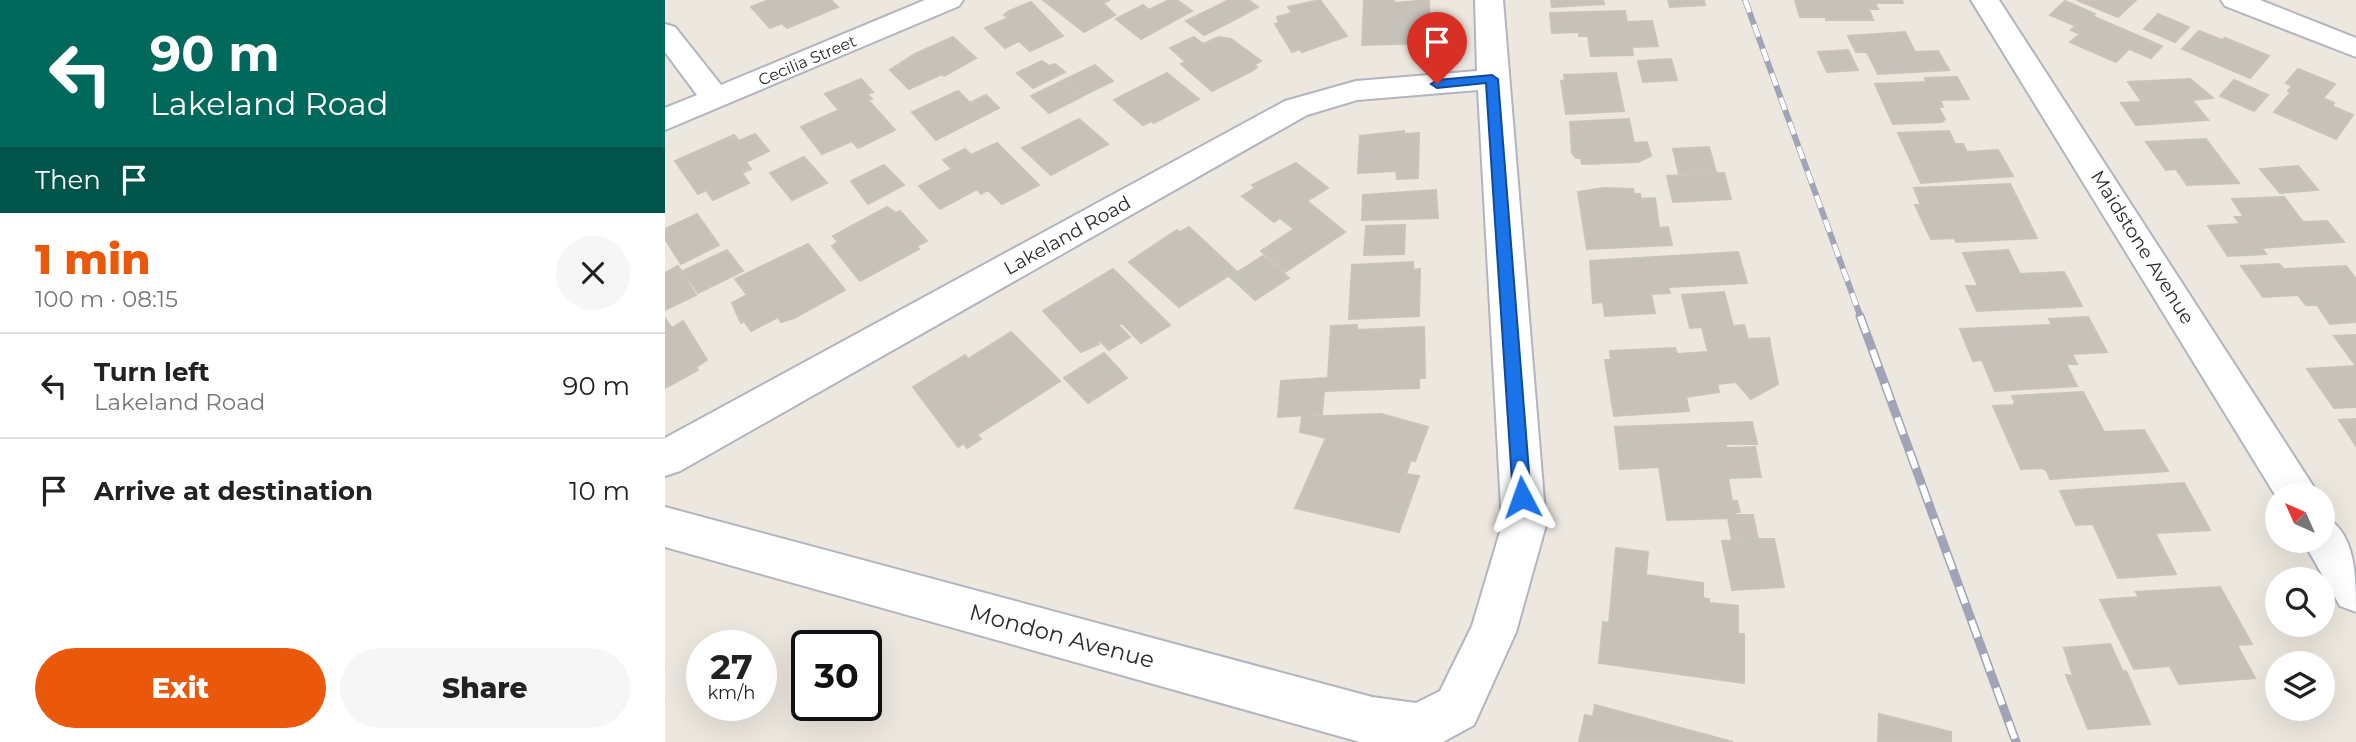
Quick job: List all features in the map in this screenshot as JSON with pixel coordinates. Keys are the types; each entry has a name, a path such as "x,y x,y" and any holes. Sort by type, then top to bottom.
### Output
{"street":[{"name":"Cecilia Street","path":"665,120 949,0"},
{"path":"1489,0 1492,79"},
{"name":"Maidstone Avenue","path":"1986,0 2290,483"},
{"path":"2235,0 2356,48"},
{"path":"665,33 716,99"},
{"name":"Lakeland Road","path":"665,458 1296,108 1356,91 1492,79"},
{"name":"Mondon Avenue","path":"665,527 1372,721 1419,727 1457,709 1493,632 1524,525 1492,79"},
{"path":"2333,553 2356,591"}],"building":[{"path":"769,0 831,0 838,7 787,28 782,23 770,28 751,7"},
{"path":"1043,0 1110,0 1103,3 1115,15 1084,32"},
{"path":"1169,0 1177,0 1192,11 1141,39 1116,19 1143,5 1149,10"},
{"path":"1229,0 1248,0 1258,7 1232,21 1213,8"},
{"path":"1320,0 1347,36 1302,52 1300,49 1292,52 1275,24 1279,23 1277,17 1292,13 1288,7"},
{"path":"1364,0 1394,0 1394,3 1429,0 1430,43 1362,45"},
{"path":"1551,0 1603,0 1604,4 1552,7"},
{"path":"1668,0 1704,0 1705,5 1670,7"},
{"path":"1795,0 1902,0 1903,3 1875,3 1878,9 1869,9 1873,20 1826,20 1826,17 1800,17"},
{"path":"2077,0 2136,0 2118,17"},
{"path":"2065,1 2095,14 2092,16 2162,46 2151,58 2129,49 2116,62 2070,42 2080,34 2071,30 2076,26 2050,15"},
{"path":"1031,2 1063,36 1030,51 1019,41 1005,48 985,28 1008,18 1004,15 1009,11"},
{"path":"1213,8 1232,21 1204,35 1186,21"},
{"path":"1625,11 1627,22 1652,21 1658,46 1632,47 1633,55 1591,56 1588,36 1579,36 1579,32 1552,33 1550,13"},
{"path":"2158,14 2189,27 2175,42 2144,29"},
{"path":"2199,31 2222,40 2225,38 2269,56 2250,78 2182,49"},
{"path":"1905,32 1915,52 1938,51 1949,70 1878,74 1867,52 1856,52 1848,36"},
{"path":"953,37 976,58 944,76 942,74 909,89 890,70 915,54"},
{"path":"1194,37 1203,44 1219,37 1231,39 1261,61 1254,65 1257,67 1252,71 1212,91 1181,64 1186,62 1170,48"},
{"path":"1848,50 1858,70 1827,72 1818,52"},
{"path":"1671,59 1677,80 1643,82 1638,61"},
{"path":"1042,61 1049,66 1055,64 1065,72 1033,88 1017,73"},
{"path":"1095,65 1113,81 1082,96 1064,80"},
{"path":"2298,69 2335,84 2323,98 2334,103 2332,106 2353,115 2336,139 2274,112 2291,92 2288,91 2292,86 2286,83"},
{"path":"1167,73 1199,99 1154,123 1151,121 1143,125 1114,100"},
{"path":"1616,73 1624,111 1566,114 1561,81 1565,80 1564,75"},
{"path":"1957,77 1969,99 1940,100 1943,107 1938,107 1945,119 1942,122 1893,124 1875,84 1926,82 1925,78"},
{"path":"861,79 873,92 867,94 872,99 868,100 895,130 858,148 852,141 822,154 801,127 839,110 825,94"},
{"path":"2190,79 2213,98 2192,100 2208,120 2136,125 2121,103 2142,102 2128,82"},
{"path":"2234,80 2268,95 2254,111 2220,96"},
{"path":"1062,81 1081,97 1049,113 1031,96"},
{"path":"958,91 970,103 986,95 999,108 936,140 912,112"},
{"path":"1079,119 1108,144 1051,175 1022,148"},
{"path":"1629,119 1634,143 1647,142 1651,156 1638,162 1582,164 1581,158 1576,158 1572,153 1570,122"},
{"path":"1404,131 1404,134 1419,133 1418,178 1397,179 1396,171 1358,173 1360,136"},
{"path":"1949,131 1955,144 1963,144 1967,152 1998,150 2013,176 1921,183 1898,133"},
{"path":"755,134 769,151 746,162 751,169 742,173 749,183 713,200 706,190 698,194 675,161 734,135 739,141"},
{"path":"2206,139 2239,183 2187,185 2176,169 2166,170 2146,142"},
{"path":"997,143 1039,185 1002,204 988,190 981,194 977,189 940,209 919,186 952,169 943,160 965,149 971,155"},
{"path":"1709,147 1716,172 1679,174 1673,149"},
{"path":"804,157 827,183 792,200 770,173"},
{"path":"1296,163 1328,188 1307,201 1345,232 1285,272 1261,251 1294,229 1280,218 1274,222 1242,196 1255,188 1252,185"},
{"path":"884,165 904,185 868,204 851,181"},
{"path":"2298,166 2318,190 2280,193 2260,169"},
{"path":"1724,173 1731,199 1673,202 1667,176"},
{"path":"2010,184 2037,238 1956,242 1955,238 1931,239 1915,205 1921,205 1914,188"},
{"path":"1604,188 1633,189 1634,194 1640,194 1641,199 1655,198 1659,228 1668,227 1672,245 1587,249 1578,192"},
{"path":"1436,190 1438,218 1362,220 1363,195"},
{"path":"2284,197 2303,222 2327,221 2344,242 2262,248 2266,254 2228,256 2208,226 2240,224 2235,217 2244,217 2232,199"},
{"path":"887,207 896,213 900,211 927,241 917,246 919,249 860,281 832,246 838,242 833,236"},
{"path":"697,214 719,245 681,264 665,239 665,229"},
{"path":"1405,225 1404,254 1364,255 1366,226"},
{"path":"1189,227 1236,271 1179,307 1129,262 1177,230 1180,232"},
{"path":"808,244 845,290 794,318 781,322 778,317 751,331 744,321 741,323 732,303 747,295 735,279"},
{"path":"727,250 743,271 698,293 683,271"},
{"path":"2008,250 2020,274 2064,272 2082,306 1977,311 1966,286 1978,286 1963,253"},
{"path":"1738,252 1747,283 1668,287 1670,293 1651,294 1655,313 1605,316 1603,302 1593,303 1590,261"},
{"path":"1263,256 1289,278 1255,300 1230,277"},
{"path":"1413,262 1413,270 1420,269 1419,316 1349,319 1352,265"},
{"path":"2279,264 2284,269 2346,266 2356,279 2356,322 2330,324 2317,305 2306,305 2298,295 2263,297 2241,266"},
{"path":"678,266 696,295 665,310 665,273"},
{"path":"1113,269 1170,325 1141,343 1122,323 1118,325 1130,337 1109,350 1099,340 1099,344 1081,352 1043,311"},
{"path":"1724,292 1733,326 1744,325 1748,339 1769,338 1778,384 1751,399 1736,382 1717,384 1719,392 1686,397 1689,411 1614,416 1605,360 1611,360 1610,351 1675,348 1677,354 1708,352 1702,327 1690,328 1682,295"},
{"path":"2088,317 2107,352 2072,354 2077,364 2066,364 2077,386 1995,391 1982,360 1973,361 1960,329 2052,325 2049,319"},
{"path":"665,318 672,328 683,321 707,360 696,367 698,370 665,388"},
{"path":"1357,325 1357,330 1424,327 1425,378 1419,378 1419,388 1324,391 1322,414 1278,417 1281,381 1328,378 1331,326"},
{"path":"1011,332 1060,381 977,435 981,439 967,448 964,443 958,447 913,387 965,355 968,359"},
{"path":"2356,335 2356,366 2334,336"},
{"path":"1104,353 1127,378 1088,403 1064,378"},
{"path":"2356,366 2356,407 2334,408 2307,369"},
{"path":"2083,392 2104,432 2144,430 2168,471 2050,479 2047,471 2042,468 2021,469 1993,406 2013,405 2015,402 2012,396"},
{"path":"1381,414 1428,427 1415,461 1411,460 1406,474 1419,476 1399,532 1295,508 1326,438 1300,432 1302,417"},
{"path":"2356,419 2356,446 2339,420"},
{"path":"1752,422 1757,444 1726,444 1726,448 1755,447 1761,477 1728,478 1732,501 1737,501 1740,512 1735,512 1736,515 1753,515 1758,539 1732,540 1728,518 1667,520 1659,467 1620,469 1615,427"},
{"path":"2184,483 2210,530 2155,533 2176,574 2118,578 2093,524 2076,525 2060,491"},
{"path":"1774,539 1784,587 1732,590 1722,541"},
{"path":"1616,548 1648,552 1646,575 1703,583 1703,598 1709,599 1709,603 1738,606 1738,634 1744,634 1744,683 1599,663 1603,622 1609,623"},
{"path":"2220,587 2252,644 2237,645 2255,678 2179,684 2170,666 2134,669 2100,600 2139,597 2136,592"},
{"path":"2110,644 2123,672 2126,671 2150,724 2088,729 2066,675 2073,676 2064,648"},
{"path":"1595,705 1733,742 1579,742 1585,715 1593,717"},
{"path":"1879,714 1951,732 1951,742 1878,742"}],"railway":[{"path":"1745,0 1861,318"},
{"path":"1860,316 2016,742"}],"route":[{"path":"1437,84 1492,79 1522,497"}]}
